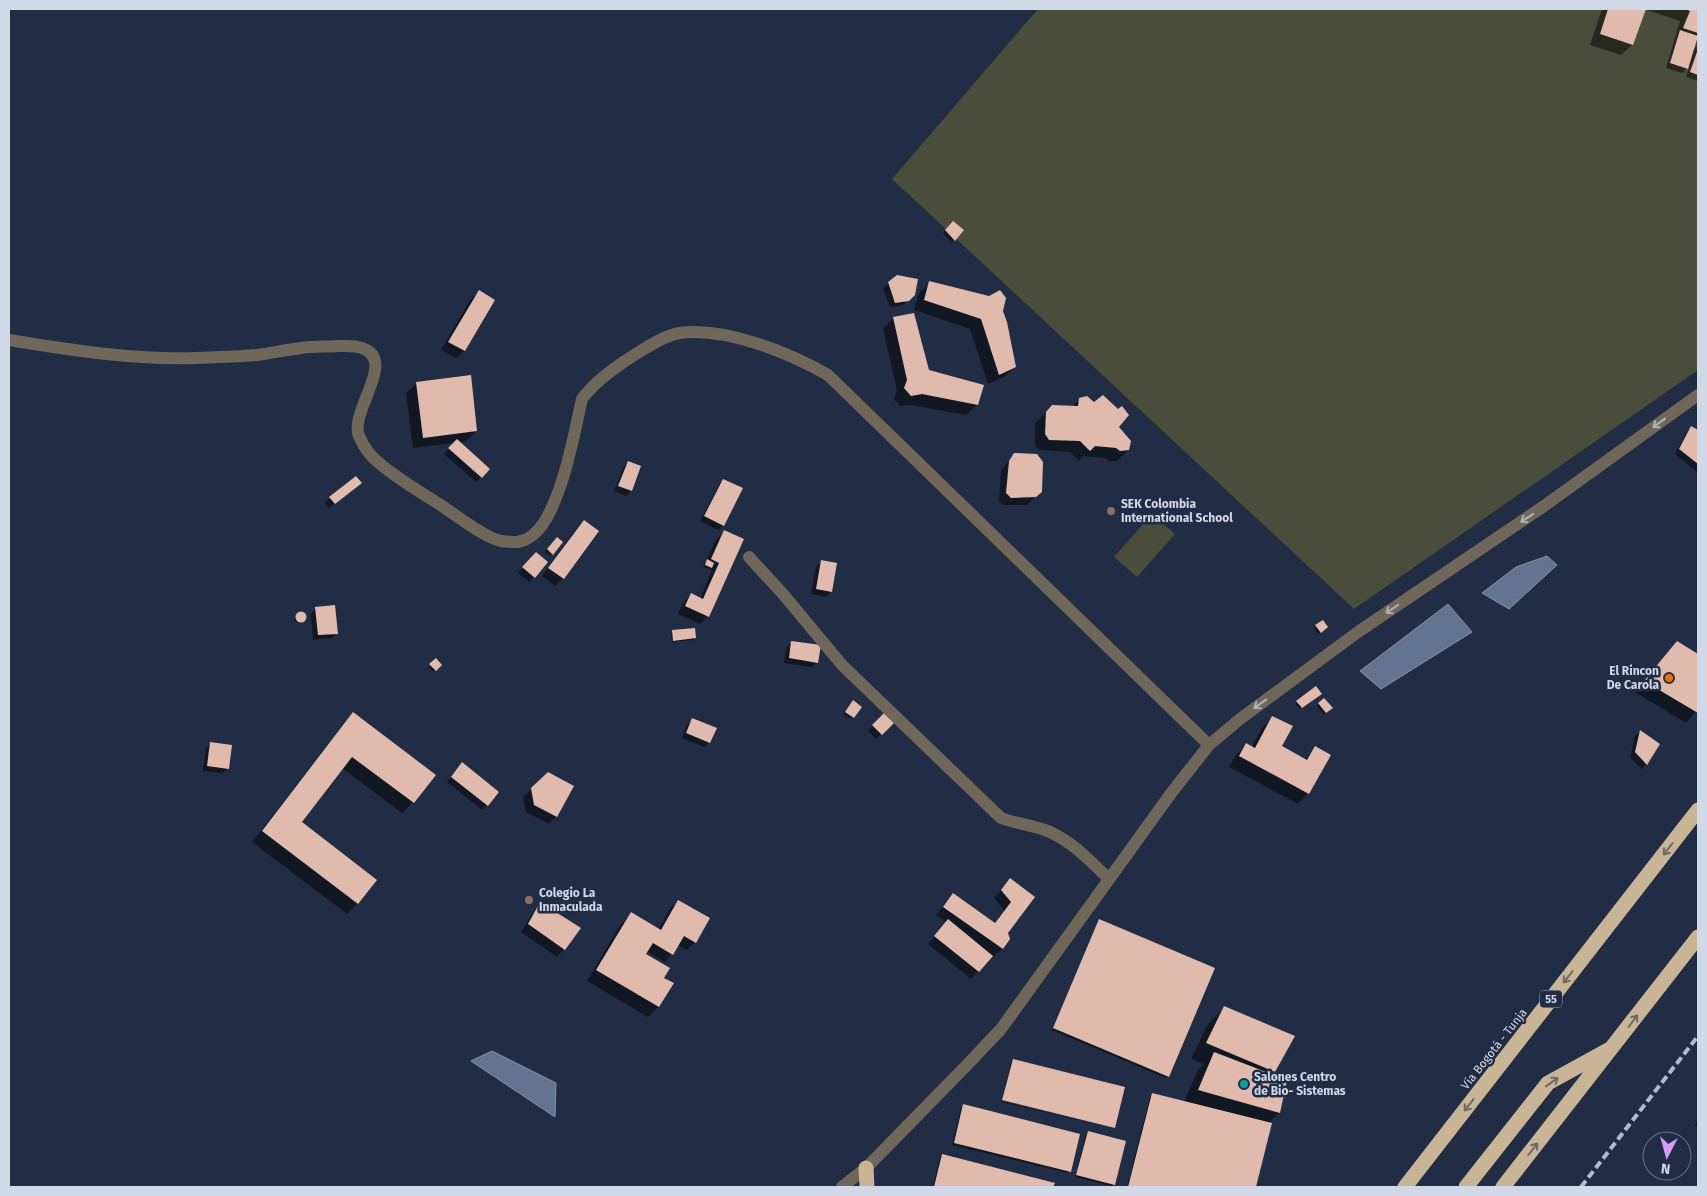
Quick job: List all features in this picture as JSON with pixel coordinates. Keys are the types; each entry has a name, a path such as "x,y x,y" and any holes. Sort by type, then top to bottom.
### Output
{"highway":[{"name":"Vía Bogotá - Tunja","path":"1405,1187 1698,810"},
{"path":"1503,1187 1698,937"},
{"path":"1466,1187 1548,1084 1614,1046"},
{"path":"866,1168 867,1187"}],"street":[{"path":"9,340 129,357 193,358 257,355 303,347 353,346 363,348 372,355 376,364 370,390 358,416 357,430 362,442 377,462 479,530 500,541 509,542 518,542 527,538 540,528 554,504 566,470 582,399 608,372 653,344 678,333 712,334 747,340 810,364 828,375 1209,745"},
{"path":"842,1187 866,1168 1001,1029 1108,878 1209,745 1240,719 1358,632 1544,506 1698,394"},
{"path":"749,557 783,594 842,665 1001,818 1015,824 1049,831 1064,839 1074,845 1108,878"}],"green space":[{"path":"1038,9 1698,9 1698,370 1354,609 892,179"},
{"path":"1152,514 1175,534 1137,577 1114,557"}],"water":[{"path":"1547,556 1557,565 1509,609 1482,593 1516,567"},
{"path":"1448,604 1472,632 1381,689 1360,671"},
{"path":"492,1051 556,1083 555,1117 471,1061"}],"building":[{"path":"1608,9 1646,9 1633,45 1600,34"},
{"path":"1685,9 1698,9 1698,33 1683,28 1690,11"},
{"path":"1680,30 1698,36 1688,69 1670,63"},
{"path":"1698,49 1698,75 1690,72"},
{"path":"953,221 964,230 955,241 945,230"},
{"path":"897,275 918,279 915,295 909,301 895,303 888,282"},
{"path":"929,281 989,296 1000,290 1006,298 1003,311 1016,367 999,375 981,319 924,300"},
{"path":"479,290 495,300 465,351 448,342"},
{"path":"914,313 929,370 984,385 978,405 922,394 911,396 904,388 907,380 893,317"},
{"path":"471,375 477,431 423,438 416,382"},
{"path":"1103,395 1118,409 1122,406 1129,415 1119,427 1131,441 1129,450 1120,451 1116,448 1095,446 1090,451 1080,441 1049,440 1045,434 1046,412 1052,405 1078,406 1079,398 1087,396 1094,402"},
{"path":"1691,426 1698,430 1698,464 1679,449"},
{"path":"457,439 490,469 482,478 448,448"},
{"path":"1014,453 1037,454 1043,462 1042,492 1036,497 1011,498 1006,493 1009,461"},
{"path":"628,461 641,466 632,491 618,486"},
{"path":"356,476 362,483 335,504 329,497"},
{"path":"723,479 743,488 724,526 704,516"},
{"path":"584,520 599,531 564,579 548,568"},
{"path":"724,530 744,539 709,617 685,606 691,593 703,599 719,563 711,559"},
{"path":"557,537 563,542 553,555 547,549"},
{"path":"536,552 548,562 535,578 522,567"},
{"path":"707,559 714,563 712,568 705,565"},
{"path":"821,560 837,563 832,592 816,589"},
{"path":"335,605 338,634 318,635 315,607"},
{"path":"299,612 303,612 306,617 305,621 299,622 296,619 296,615"},
{"path":"1323,620 1328,627 1321,633 1315,625"},
{"path":"695,628 696,638 673,641 672,630"},
{"path":"791,641 821,645 818,663 789,658"},
{"path":"1677,641 1698,654 1698,713 1644,681"},
{"path":"436,658 442,665 436,671 429,664"},
{"path":"1316,686 1322,694 1302,708 1296,701"},
{"path":"1324,698 1333,708 1326,713 1318,703"},
{"path":"853,700 862,707 854,718 845,712"},
{"path":"353,712 436,775 414,803 352,757 302,822 377,880 358,904 262,831"},
{"path":"885,712 895,722 882,735 872,725"},
{"path":"1272,716 1293,726 1282,746 1307,760 1315,746 1331,755 1309,794 1239,756 1246,743 1255,748"},
{"path":"692,718 717,728 710,743 686,733"},
{"path":"1640,730 1660,744 1647,765 1635,752"},
{"path":"210,742 232,745 229,769 207,766"},
{"path":"462,762 499,792 488,806 451,777"},
{"path":"548,772 574,786 557,817 534,805 531,788"},
{"path":"1010,878 1035,897 1008,933 1010,939 1003,949 943,907 953,893 995,923 1011,902 1001,890"},
{"path":"678,900 710,918 696,943 684,936 673,955 653,943 646,954 670,968 664,978 674,983 659,1007 596,970 631,912 661,930"},
{"path":"540,902 581,928 565,950 528,924"},
{"path":"948,919 993,956 979,972 934,936"},
{"path":"1099,919 1215,968 1169,1077 1053,1028"},
{"path":"1224,1006 1295,1036 1275,1072 1206,1043"},
{"name":"Salones Centro de Bio- Sistemas","path":"1214,1052 1287,1080 1280,1113 1198,1090"},
{"path":"1013,1059 1125,1087 1115,1128 1002,1100"},
{"path":"1152,1093 1272,1123 1256,1187 1128,1187"},
{"path":"963,1104 1080,1134 1071,1172 954,1143"},
{"path":"1088,1131 1126,1141 1115,1185 1076,1175"},
{"path":"942,1154 1055,1183 1053,1187 934,1187"}],"railway":[{"path":"1581,1187 1698,1036"}],"place":[{"name":"SEK Colombia International School","path":"1111,511"},
{"name":"El Rincon De Carola","path":"1669,678"},
{"name":"Colegio La Inmaculada","path":"529,900"},
{"name":"Salones Centro de Bio- Sistemas","path":"1244,1084"}]}
